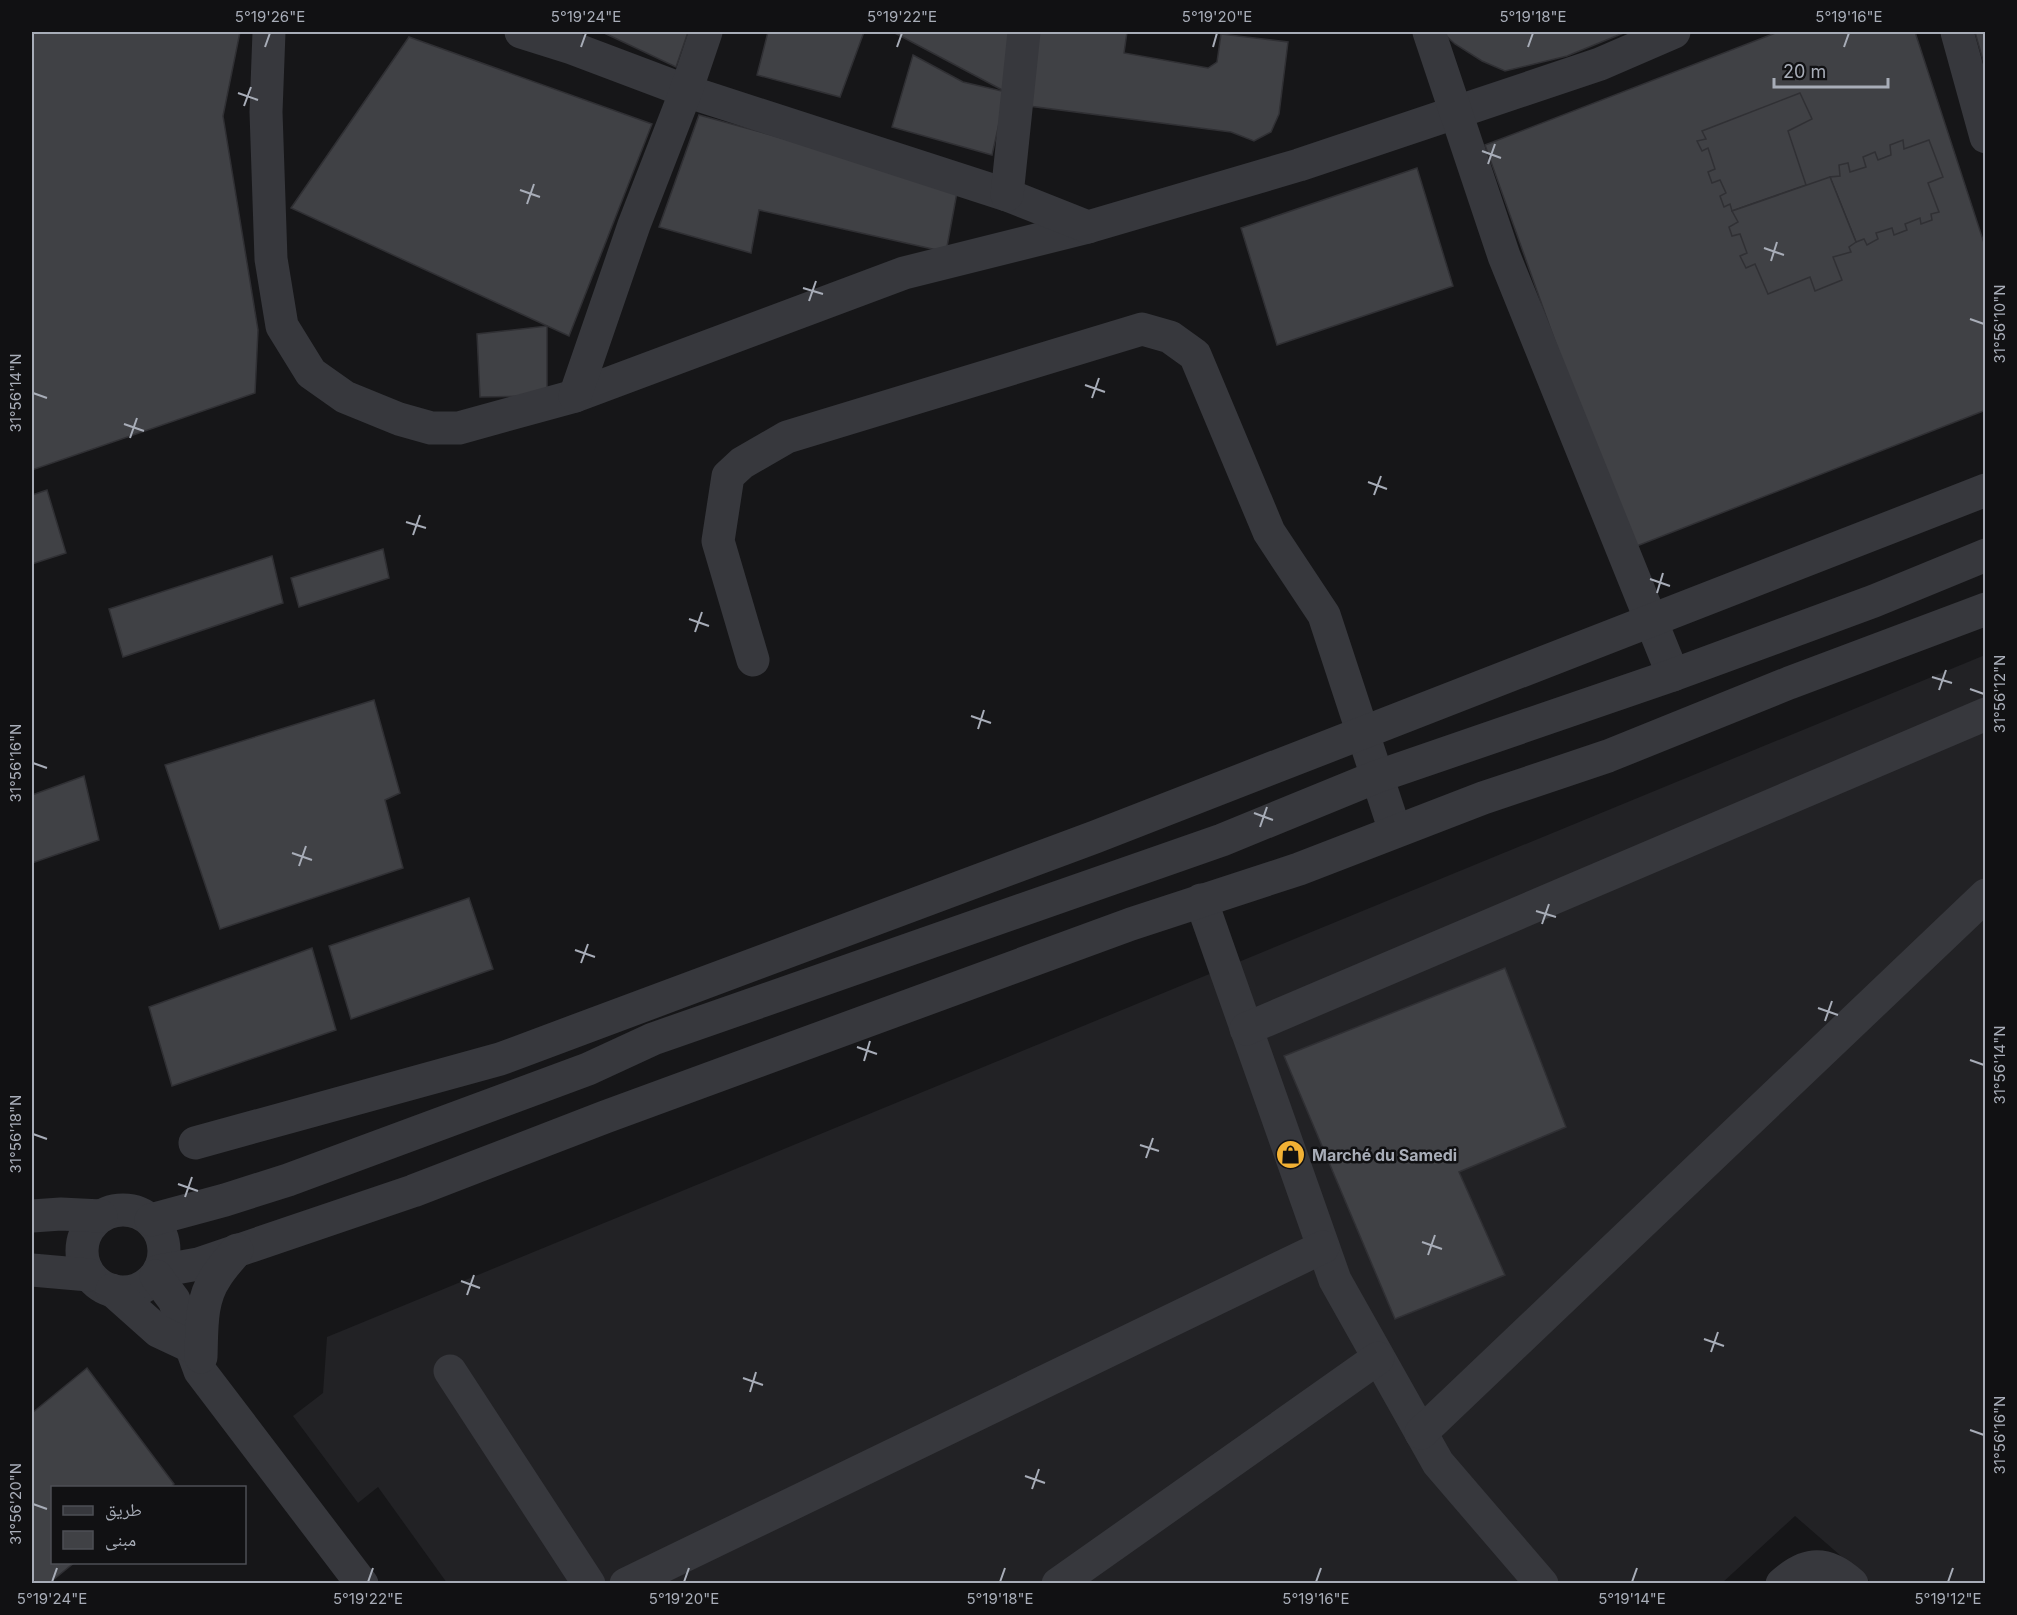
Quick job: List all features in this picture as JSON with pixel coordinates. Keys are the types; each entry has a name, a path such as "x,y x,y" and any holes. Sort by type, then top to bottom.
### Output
{"street":[{"path":"269,32 266,112 271,259 282,327 311,372 345,397 399,419 430,428 459,428 575,396 904,273 1088,227 1299,165 1600,64 1674,32"},
{"path":"521,32 572,48 686,91 1007,195 1088,227"},
{"path":"575,396 634,225 686,91 706,32"},
{"path":"1007,195 1024,32"},
{"path":"1429,32 1504,256 1673,675"},
{"path":"1958,32 1986,137"},
{"path":"753,660 718,541 728,476 742,463 787,437 1142,329 1170,337 1195,356 1269,532 1324,615 1395,831"},
{"path":"195,1143 500,1059 1095,837 1986,490"},
{"path":"151,1221 288,1180 588,1069 653,1039 1222,840 1376,777 1673,675 1874,601 1986,555"},
{"path":"157,1273 198,1264 413,1191 605,1117 1131,924 1299,869 1483,798 1608,756 1779,687 1986,609"},
{"path":"1246,1029 1986,714"},
{"path":"1095,837 1131,924"},
{"path":"1421,1433 1986,895"},
{"path":"1201,900 1335,1280 1438,1463 1542,1584"},
{"path":"500,1059 513,1096"},
{"path":"588,1069 605,1117"},
{"path":"32,1270 101,1283 124,1292 136,1290 147,1284 157,1273 164,1258 164,1244 160,1231 140,1213 127,1209 113,1210 90,1225 81,1250 83,1263 101,1283 158,1331 195,1358"},
{"path":"32,1216 61,1214 101,1216"},
{"path":"626,1584 1323,1247"},
{"path":"195,1358 207,1295 215,1278 237,1250"},
{"path":"157,1273 174,1300 195,1358 362,1584"},
{"path":"1058,1584 1378,1358"},
{"path":"450,1371 589,1584"},
{"path":"1782,1584 1795,1572 1812,1566 1829,1569 1852,1584"}],"shaded area":[{"name":"Marché du Samedi","path":"1985,655 1985,1583 1872,1583 1795,1516 1722,1583 447,1583 378,1487 358,1503 293,1416 323,1393 327,1337"}],"building":[{"path":"32,32 240,32 223,116 258,330 255,393 32,470"},
{"path":"602,32 688,32 676,67"},
{"path":"768,32 864,32 840,97 757,75"},
{"path":"893,32 1015,32 1006,92"},
{"path":"1031,32 1127,32 1124,53 1208,68 1217,62 1221,34 1288,42 1279,114 1271,132 1254,141 1231,132 1021,105"},
{"path":"1442,32 1626,32 1567,56 1505,71 1482,61 1455,44"},
{"path":"1778,32 1915,32 1986,249 1986,410 1629,549 1485,145"},
{"path":"1975,32 1986,32 1986,71"},
{"path":"409,37 652,124 569,336 291,208"},
{"path":"913,55 963,82 1006,92 992,155 892,127"},
{"path":"1800,93 1812,119 1788,131 1806,185 1732,211 1730,204 1724,207 1720,196 1726,193 1720,180 1712,183 1708,172 1715,169 1708,148 1702,151 1697,141 1706,139 1702,131"},
{"path":"699,115 958,187 946,252 759,210 751,253 659,227"},
{"path":"1903,140 1904,149 1929,140 1943,177 1928,183 1939,212 1931,214 1932,220 1921,224 1920,218 1905,224 1907,230 1894,235 1892,228 1876,233 1878,239 1867,245 1864,239 1856,242 1830,177 1840,176 1839,165 1848,163 1850,172 1866,167 1863,157 1875,152 1878,160 1891,155 1890,145"},
{"path":"1417,168 1453,286 1277,345 1241,228"},
{"path":"1830,177 1856,242 1849,247 1851,252 1833,257 1842,280 1815,291 1810,277 1768,294 1755,264 1746,268 1740,256 1747,253 1740,234 1732,236 1729,227 1738,222 1732,211"},
{"path":"547,326 547,396 480,397 477,334"},
{"path":"47,490 66,553 32,564 32,495"},
{"path":"383,549 389,578 299,607 291,578"},
{"path":"272,556 283,603 123,657 109,609"},
{"path":"374,700 400,793 385,800 403,868 220,929 165,765"},
{"path":"84,776 99,840 32,863 32,795"},
{"path":"469,898 493,969 351,1019 329,946"},
{"path":"312,948 336,1030 172,1086 149,1007"},
{"path":"1505,968 1566,1127 1459,1172 1505,1275 1395,1319 1284,1056"},
{"path":"87,1368 174,1484 172,1486 51,1486 51,1564 73,1564 48,1584 36,1584 32,1578 32,1413"}],"place":[{"name":"Marché du Samedi","path":"1291,1155"}]}
